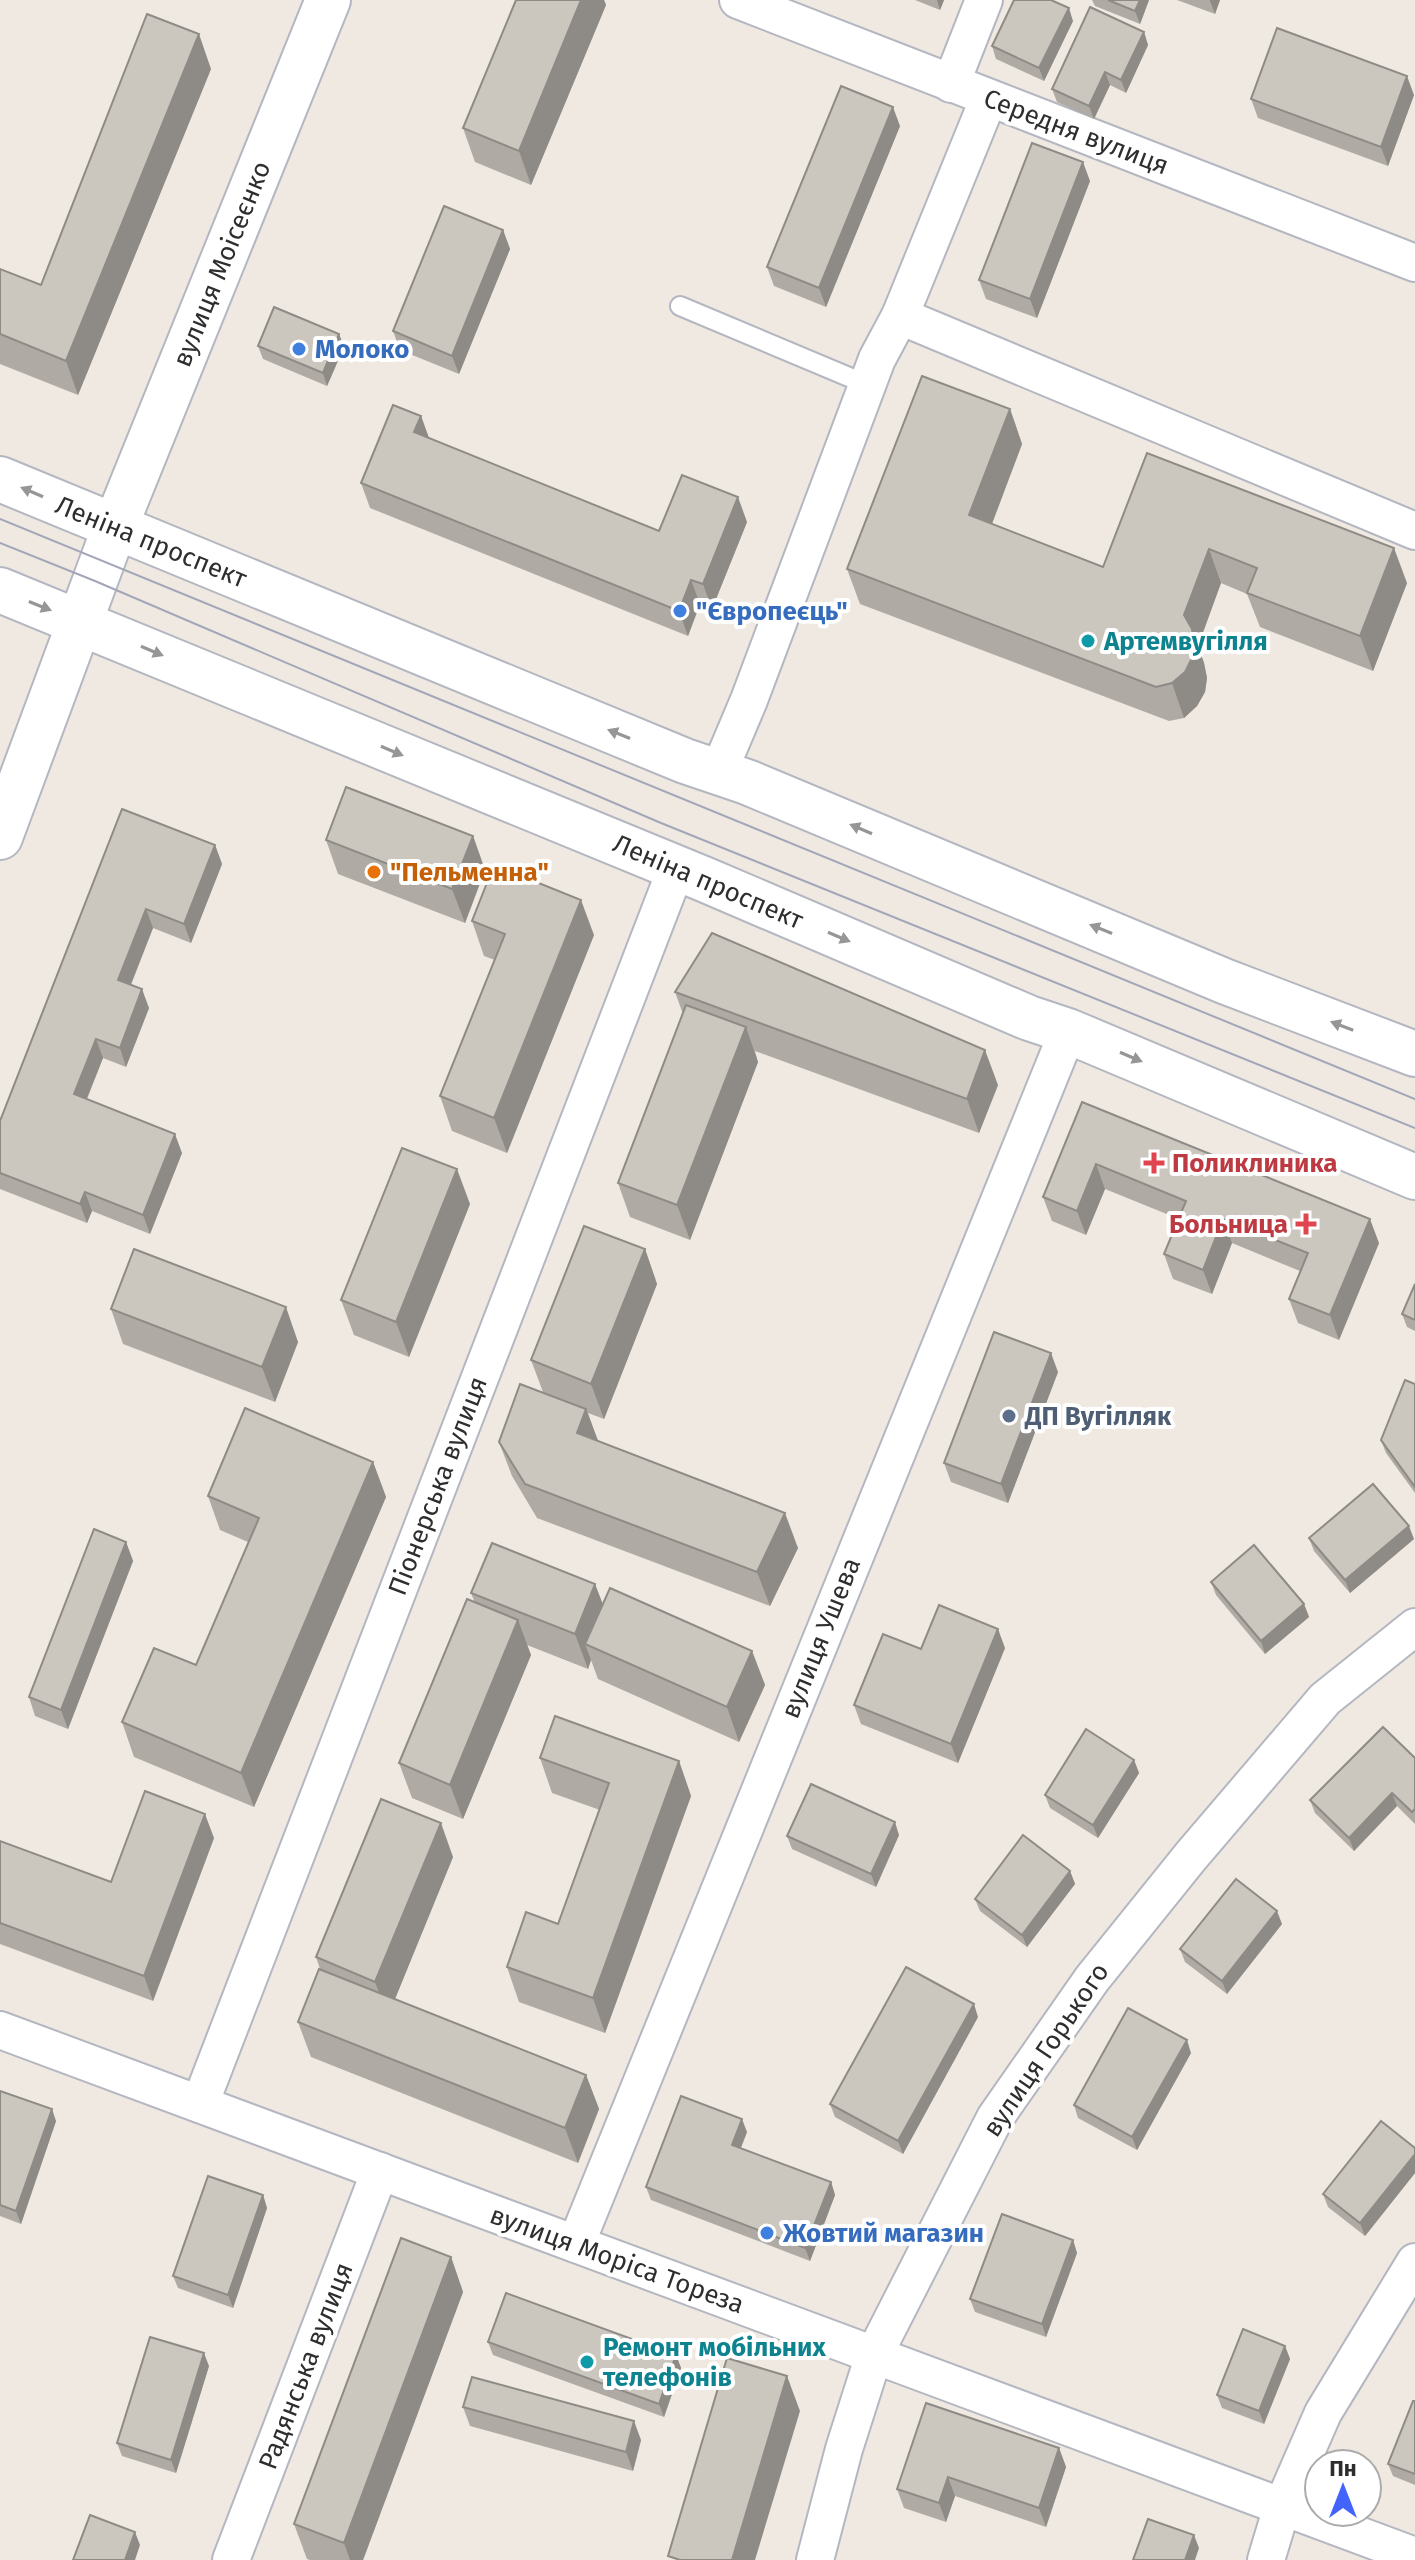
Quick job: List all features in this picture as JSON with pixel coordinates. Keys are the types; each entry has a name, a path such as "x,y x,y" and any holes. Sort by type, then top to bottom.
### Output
{"main road":[{"name":"вулиця Моісеєнко","path":"0,837 115,527 328,0"},
{"name":"Леніна проспект","path":"0,479 685,761 719,771 1224,981 1415,1054"},
{"name":"Леніна проспект","path":"0,590 1415,1177"}],"street":[{"name":"Середня вулиця","path":"738,0 988,100 1415,263"},
{"path":"951,84 984,0"},
{"path":"719,771 749,700 868,385 900,316 988,100"},
{"path":"900,316 1415,531"},
{"name":"Піонерська вулиця","path":"200,2104 676,869"},
{"name":"вулиця Ушева","path":"576,2244 1068,1031"},
{"name":"вулиця Горького","path":"815,2560 844,2449 874,2355 995,2118 1092,1979 1191,1856 1325,1699 1415,1627"},
{"name":"вулиця Моріса Тореза","path":"0,2030 1415,2556"},
{"name":"Радянська вулиця","path":"231,2560 380,2171"},
{"path":"1266,2560 1282,2507 1323,2413 1415,2262"}],"lane":[{"path":"680,306 868,385"}],"building":[{"path":"516,0 581,0 519,151 463,128"},
{"path":"1014,0 1051,0 1069,8 1039,68 992,46"},
{"path":"1108,0 1140,0 1135,11"},
{"path":"1090,7 1144,32 1121,80 1105,72 1089,106 1052,89"},
{"path":"147,14 199,34 66,361 0,334 0,269 41,285"},
{"path":"1277,28 1407,76 1381,147 1251,99"},
{"path":"841,86 893,107 819,288 767,267"},
{"path":"1032,143 1083,162 1030,299 979,280"},
{"path":"444,206 503,230 452,356 393,331"},
{"path":"274,307 339,334 323,373 258,346"},
{"path":"922,376 1010,409 969,515 1103,567 1147,453 1394,548 1360,636 1247,593 1257,568 1209,549 1184,615 1192,629 1192,658 1185,672 1172,683 1156,687 847,569"},
{"path":"393,405 421,416 414,432 659,531 682,475 738,497 703,584 691,580 679,611 361,483"},
{"path":"346,787 473,836 452,889 326,840"},
{"path":"122,809 215,845 184,924 146,909 118,980 142,989 120,1048 96,1039 74,1094 175,1134 143,1215 85,1192 80,1204 0,1173 0,1121"},
{"path":"494,865 581,900 494,1118 440,1096 505,934 472,921"},
{"path":"712,933 985,1050 967,1099 675,992"},
{"path":"686,1005 746,1027 677,1205 618,1183"},
{"path":"1082,1102 1370,1219 1330,1315 1289,1299 1308,1253 1223,1219 1203,1270 1164,1254 1186,1201 1096,1164 1077,1211 1043,1197"},
{"path":"402,1148 457,1169 396,1322 341,1300"},
{"path":"584,1226 645,1249 591,1384 531,1360"},
{"path":"134,1249 286,1307 262,1367 111,1309"},
{"path":"1415,1284 1415,1320 1402,1314"},
{"path":"994,1332 1051,1353 1001,1484 944,1463"},
{"path":"1405,1380 1415,1384 1415,1487 1381,1440"},
{"path":"520,1384 586,1409 577,1433 785,1513 757,1572 525,1484 499,1442"},
{"path":"245,1408 373,1462 241,1773 122,1722 154,1648 196,1665 259,1518 208,1496"},
{"path":"1373,1484 1409,1526 1345,1580 1309,1538"},
{"path":"94,1529 126,1542 61,1710 29,1697"},
{"path":"492,1543 595,1584 575,1634 471,1593"},
{"path":"1254,1545 1304,1604 1261,1641 1211,1582"},
{"path":"610,1588 752,1651 727,1707 585,1644"},
{"path":"467,1599 518,1620 450,1785 399,1763"},
{"path":"939,1605 998,1629 951,1744 854,1705 883,1634 921,1649"},
{"path":"555,1716 679,1761 593,1998 507,1967 526,1912 558,1924 609,1783 540,1758"},
{"path":"1383,1727 1415,1758 1415,1809 1412,1812 1392,1793 1349,1838 1310,1800"},
{"path":"1086,1729 1134,1760 1093,1825 1045,1795"},
{"path":"811,1784 895,1822 871,1874 787,1836"},
{"path":"145,1791 205,1814 144,1976 0,1923 0,1841 111,1882"},
{"path":"381,1799 441,1823 375,1982 316,1957"},
{"path":"1023,1835 1070,1871 1022,1935 975,1899"},
{"path":"1236,1879 1277,1911 1222,1981 1180,1949"},
{"path":"906,1967 974,2004 898,2141 830,2104"},
{"path":"319,1969 586,2075 565,2128 298,2022"},
{"path":"1128,2008 1187,2040 1132,2137 1074,2105"},
{"path":"0,2091 52,2109 16,2211 0,2205"},
{"path":"681,2096 742,2119 732,2145 831,2182 805,2248 646,2187"},
{"path":"1381,2121 1415,2148 1415,2154 1360,2223 1323,2194"},
{"path":"208,2176 263,2195 228,2295 173,2276"},
{"path":"1002,2214 1073,2240 1042,2324 970,2299"},
{"path":"401,2238 451,2257 344,2543 294,2524"},
{"name":"Ремонт мобільних телефонів","path":"506,2293 676,2355 659,2404 488,2342"},
{"path":"1243,2329 1285,2346 1259,2411 1217,2395"},
{"path":"150,2337 204,2353 171,2460 117,2443"},
{"path":"727,2358 787,2376 732,2560 680,2560 668,2556"},
{"path":"472,2377 634,2421 626,2452 463,2407"},
{"path":"1415,2401 1415,2474 1388,2464"},
{"path":"926,2403 1059,2448 1039,2508 948,2477 939,2503 897,2489"},
{"path":"90,2515 135,2532 125,2560 73,2560"},
{"path":"1148,2519 1194,2535 1185,2560 1133,2560"}],"tram line":[{"path":"0,519 1415,1099"},
{"path":"0,543 661,823 1415,1128"}],"place":[{"name":"Молоко","path":"299,349"},
{"name":"\"Європеєць\"","path":"680,611"},
{"name":"Артемвугілля","path":"1088,641"},
{"name":"\"Пельменна\"","path":"374,872"},
{"name":"Поликлиника","path":"1154,1163"},
{"name":"Больница","path":"1306,1224"},
{"name":"ДП Вугілляк","path":"1009,1416"},
{"name":"Жовтий магазин","path":"767,2233"},
{"name":"Ремонт мобільних телефонів","path":"587,2362"}]}
